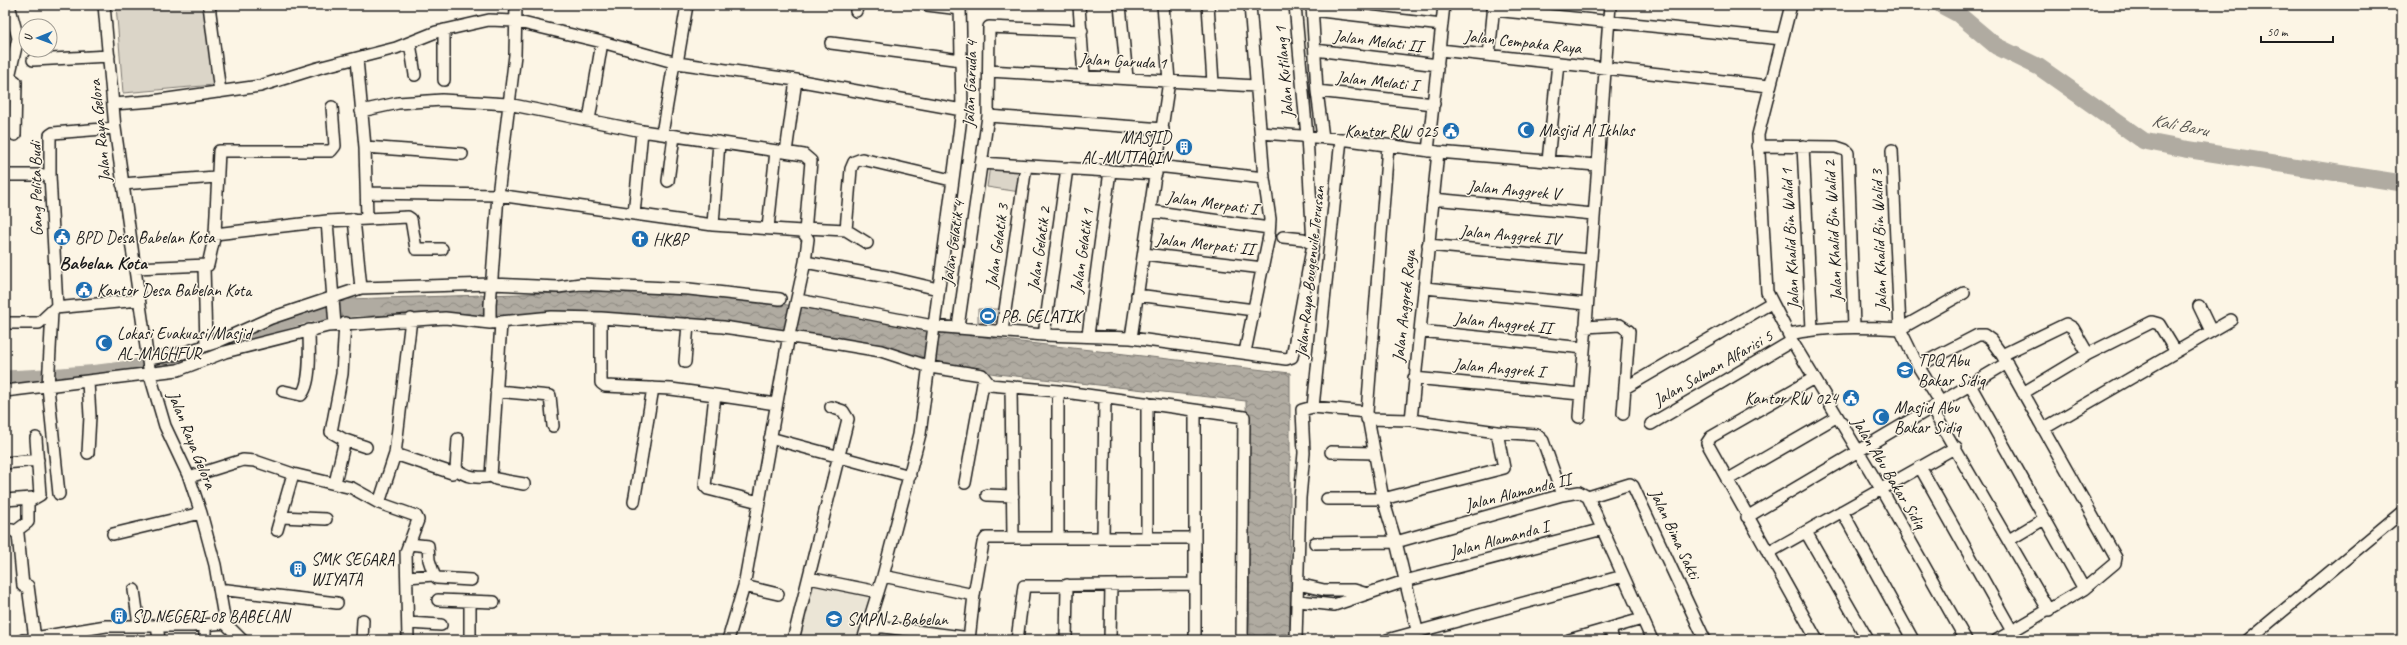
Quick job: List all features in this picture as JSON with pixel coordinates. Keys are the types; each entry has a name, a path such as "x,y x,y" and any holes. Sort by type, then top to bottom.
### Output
{"street":[{"path":"9,5 18,38 7,76 16,82 15,135"},
{"name":"Jalan Raya Gelora","path":"104,5 115,128 149,366 165,426 189,477 201,513 220,589 225,623"},
{"path":"209,5 220,92"},
{"path":"491,476 496,391 491,284 498,195 515,54 514,21 516,5"},
{"path":"662,134 687,5"},
{"path":"872,640 872,624 878,592 920,434 951,180 962,110 960,7 928,5"},
{"path":"1120,5 1127,78"},
{"path":"1131,338 1168,81 1163,5"},
{"path":"1208,5 1213,83"},
{"path":"798,300 933,326 1044,335 1088,335 1131,338 1245,352 1263,268 1269,228 1250,5"},
{"name":"Jalan Kutilang 1","path":"1245,352 1286,359 1292,357 1313,244 1307,136 1295,5"},
{"name":"Jalan Anggrek Raya","path":"1411,420 1432,199 1434,104 1444,5"},
{"path":"1579,417 1603,68 1610,5"},
{"name":"Jalan Abu Bakar Sidiq","path":"1791,5 1769,86 1758,135 1764,274 1771,303 1836,416 1881,489 1966,640"},
{"path":"1079,6 1082,31 1084,76"},
{"path":"1323,138 1317,91 1312,7 1442,25"},
{"path":"1489,55 1493,8 1608,22 1782,39"},
{"path":"113,104 260,86 318,68 356,59 444,30 489,20 514,21 602,42 675,63 796,80 962,110"},
{"name":"Jalan Garuda 4","path":"981,163 988,116 990,26 1082,31"},
{"path":"444,30 444,80"},
{"path":"410,42 415,75"},
{"path":"589,120 602,42"},
{"path":"831,43 961,60"},
{"name":"Jalan Melati II","path":"1315,50 1438,66"},
{"name":"Jalan Cempaka Raya","path":"1440,50 1769,86"},
{"path":"33,60 108,56"},
{"path":"356,59 365,147 367,218"},
{"path":"1548,160 1558,63"},
{"name":"Jalan Garuda 1","path":"989,71 1256,86"},
{"path":"768,228 781,151 796,80"},
{"name":"Jalan Melati I","path":"1317,91 1434,104"},
{"path":"361,111 398,103 442,100 508,104 642,131 804,155 811,161 806,230 808,239 805,262 798,300 789,333 744,586 728,640"},
{"path":"135,268 204,266 210,262 215,234 216,177 218,152 220,149 269,152 331,151 335,146 332,107"},
{"path":"988,116 1162,129"},
{"name":"Gang Pelita Budi","path":"59,494 49,380 55,310 50,175 52,134 115,128"},
{"path":"634,214 642,131"},
{"path":"1261,133 1307,136 1433,152 1596,165"},
{"path":"668,181 674,136"},
{"name":"Jalan Raya Bougenvile Terusan","path":"1313,407 1340,140"},
{"path":"713,225 719,142"},
{"path":"1388,146 1367,416 1383,499 1396,542 1417,630"},
{"name":"Jalan Khalid Bin Walid 2","path":"1758,146 1840,148 1848,153 1854,327"},
{"name":"Jalan Khalid Bin Walid 1","path":"1803,146 1812,329"},
{"path":"365,147 462,154"},
{"name":"Jalan Khalid Bin Walid 3","path":"1892,150 1900,329"},
{"path":"846,230 851,169 857,160 862,159 951,180"},
{"path":"981,163 1110,171 1156,170 1264,178"},
{"name":"Jalan Gelatik 4","path":"958,327 981,163"},
{"name":"Jalan Gelatik 3","path":"1002,331 1026,166"},
{"name":"Jalan Gelatik 2","path":"1044,335 1067,168"},
{"name":"Jalan Gelatik 1","path":"1088,335 1110,171"},
{"path":"5,174 50,175"},
{"path":"122,184 216,177"},
{"path":"367,193 498,195 713,225 806,230 846,230 867,243"},
{"name":"Jalan Anggrek V","path":"1432,199 1593,214"},
{"name":"Jalan Merpati I","path":"1150,211 1269,228"},
{"path":"215,234 327,221 408,216 411,219 415,248 442,249"},
{"path":"354,219 361,288"},
{"path":"327,221 342,374 331,428 332,434 366,447"},
{"path":"1283,237 1303,239 1313,244"},
{"name":"Jalan Anggrek IV","path":"1428,245 1590,260"},
{"name":"Jalan Merpati II","path":"1144,254 1263,268"},
{"path":"805,262 887,277 938,289"},
{"path":"204,266 206,345"},
{"path":"5,391 49,380 88,382 149,366 206,345 271,318 361,288 491,284 558,287 581,284 669,288 780,299"},
{"path":"1424,288 1587,304"},
{"path":"1137,294 1254,310"},
{"path":"1964,294 1900,329 1956,447 2050,611"},
{"path":"5,323 39,323 55,310 139,300"},
{"path":"1625,388 1771,303"},
{"path":"2199,306 2211,331"},
{"path":"149,366 178,370 225,352 338,323 411,318 445,318 493,315 601,318 789,333 930,361 979,374 990,385 1058,391 1105,399 1147,403 1244,417 1242,640"},
{"path":"379,503 395,454 411,318"},
{"path":"601,318 601,383 605,386 652,388 776,404"},
{"path":"2043,430 2231,320"},
{"path":"2023,393 2088,354 2154,321 2159,324 2176,352"},
{"path":"685,362 688,324"},
{"path":"1747,517 1859,453 1937,406 1970,385 2004,359 2065,324 2073,328 2088,354"},
{"path":"1585,327 1620,325 1629,331 1622,414"},
{"name":"Jalan Salman Alfarisi 5","path":"1651,424 1791,338 1812,329 1854,327 1900,329"},
{"path":"283,391 299,395 304,393 308,378 309,330"},
{"name":"Jalan Anggrek II","path":"1420,332 1584,348"},
{"path":"1918,366 1982,334 1992,340 2116,558 2115,563 2084,589 2050,611 1997,640"},
{"path":"965,483 984,378"},
{"name":"Jalan Anggrek I","path":"1414,378 1580,394"},
{"path":"1814,378 1710,438 1708,446 1817,640"},
{"path":"88,382 90,416 88,453"},
{"path":"1970,385 2084,589"},
{"path":"634,502 652,388"},
{"path":"1011,388 1014,537"},
{"path":"496,391 550,396 554,426"},
{"path":"1058,391 1058,538"},
{"path":"715,395 705,486 708,489 759,502"},
{"path":"1103,538 1105,399"},
{"path":"1147,403 1147,538"},
{"path":"793,640 848,419 843,411 830,406"},
{"path":"1296,640 1299,601 1300,498 1304,453 1301,416 1304,408 1313,407 1367,416 1411,420 1496,432 1532,433 1541,438 1562,495"},
{"path":"1195,411 1195,640"},
{"path":"1727,480 1836,416"},
{"path":"1327,499 1383,499 1504,468 1496,432"},
{"path":"5,500 32,498 40,495 36,438"},
{"path":"770,438 838,458 910,476"},
{"path":"395,454 452,473 456,469 458,439"},
{"path":"335,484 345,440"},
{"path":"1768,553 1956,447"},
{"path":"1332,452 1374,453"},
{"path":"5,463 38,460"},
{"path":"189,477 248,460 267,463 294,474 352,488 379,503 417,517 406,552 408,640"},
{"path":"1920,467 2012,631"},
{"path":"456,469 468,476 491,476 496,479 524,484"},
{"path":"277,530 294,474"},
{"name":"Jalan Bima Sakti","path":"1588,497 1630,484 1634,486 1705,640"},
{"name":"Jalan Alamanda II","path":"1315,543 1396,542 1562,495 1579,492 1588,497 1652,640"},
{"path":"987,495 1013,496"},
{"path":"32,498 28,502 28,522 10,530 23,586 28,586 35,639"},
{"path":"1842,511 1913,640"},
{"path":"2248,640 2402,512"},
{"path":"113,534 201,513"},
{"path":"281,517 326,519"},
{"path":"2009,540 2044,519"},
{"name":"Jalan Alamanda I","path":"1299,601 1334,604 1405,582 1603,529"},
{"path":"1806,532 1868,640"},
{"path":"872,624 970,639 974,595 984,539 1014,537 1194,538"},
{"path":"409,544 428,546 429,560 434,575"},
{"path":"407,577 434,575 437,578 471,580"},
{"path":"883,576 974,595"},
{"path":"1394,639 1417,630 1623,576"},
{"path":"809,578 878,592"},
{"path":"1017,640 1023,586 1194,584"},
{"path":"1298,584 1324,590 1354,590 1367,594"},
{"path":"1066,640 1067,585"},
{"path":"1110,640 1111,585"},
{"path":"744,586 778,594"},
{"path":"220,589 337,603"},
{"path":"134,590 139,625"},
{"path":"438,600 494,602"},
{"path":"470,602 470,640"},
{"path":"1569,640 1642,619"},
{"path":"362,640 364,620"},
{"path":"23,640 77,636 106,626 205,625 225,623 242,640"},
{"path":"408,623 440,625"},
{"path":"863,640 872,624"},
{"path":"157,625 158,640"},
{"path":"205,625 205,640"},
{"path":"1610,628 1613,640"}],"shaded area":[{"path":"116,5 215,5 225,84 123,93"},
{"path":"990,165 1023,169 1020,192 987,187"},
{"name":"PB. GELATIK","path":"978,309 999,309 998,322 978,322"},
{"name":"SMPN 2 Babelan","path":"813,578 874,597 861,640 794,640"}],"water":[{"path":"689,289 1003,340 1290,373 1290,640 1250,640 1246,401 997,374 677,323 351,315 349,299"}],"waterway":[{"name":"Kali Baru","path":"1941,5 1958,14 1996,46 2039,67 2144,141 2185,149 2402,183"},
{"path":"242,334 304,315 338,309 372,307"},
{"path":"5,379 78,375 126,369 174,360 198,353"}],"place":[{"name":"Masjid Al Ikhlas","path":"1526,130"},
{"name":"Kantor RW 025","path":"1451,131"},
{"name":"MASJID AL-MUTTAQIN","path":"1184,147"},
{"name":"BPD Desa Babelan Kota","path":"62,237"},
{"name":"HKBP","path":"640,239"},
{"name":"Kantor Desa Babelan Kota","path":"84,290"},
{"name":"PB. GELATIK","path":"988,316"},
{"name":"Lokasi Evakuasi/Masjid AL-MAGHFUR","path":"104,343"},
{"name":"TPQ Abu Bakar Sidiq","path":"1905,370"},
{"name":"Kantor RW 024","path":"1851,398"},
{"name":"Masjid Abu Bakar Sidiq","path":"1881,417"},
{"name":"SMK SEGARA WIYATA","path":"298,569"},
{"name":"SD NEGERI 08 BABELAN","path":"119,616"},
{"name":"SMPN 2 Babelan","path":"834,619"}],"district":[{"name":"Babelan Kota","path":"103,263"}]}
